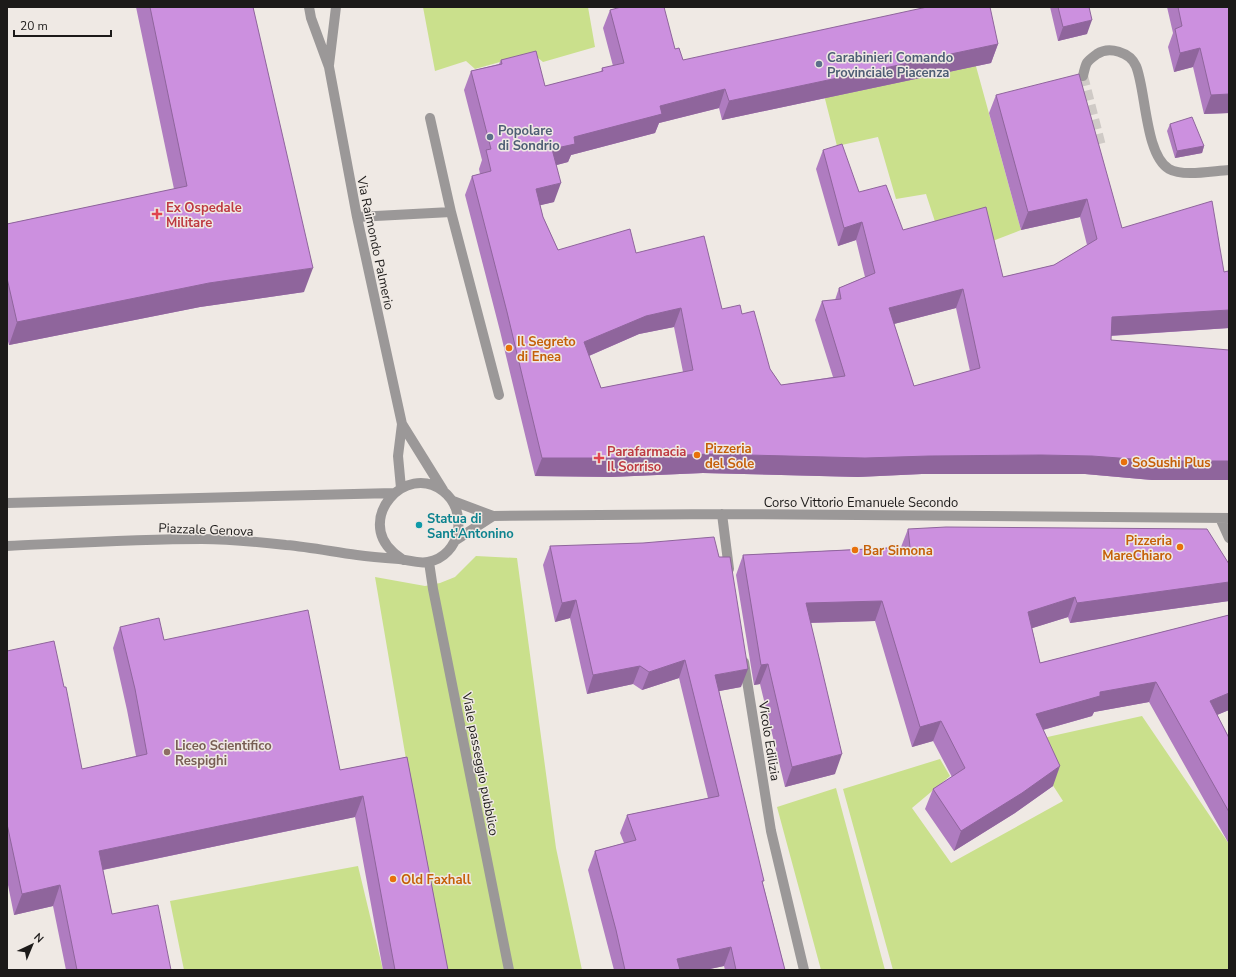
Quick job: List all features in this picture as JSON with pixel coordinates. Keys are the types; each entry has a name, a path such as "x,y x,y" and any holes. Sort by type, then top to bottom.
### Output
{"street":[{"name":"Via Raimondo Palmerio","path":"309,7 311,18 329,67 357,217 402,424 443,491"},
{"name":"Via Raimondo Palmerio","path":"329,67 336,7"},
{"path":"1083,76 1086,62 1100,52 1110,49 1125,54 1136,65 1153,147 1160,161 1168,169 1180,173 1229,170"},
{"path":"430,118 451,212 499,395"},
{"path":"357,217 451,212"},
{"name":"Via Raimondo Palmerio","path":"397,491 398,456 402,424"},
{"path":"403,560 392,552 384,541 380,529 380,516 385,503 397,491 405,486 418,483 431,485 443,491 453,501 458,513 460,526 456,540"},
{"path":"7,503 397,491"},
{"name":"Corso Vittorio Emanuele Secondo","path":"453,501 494,516 722,514 1224,518"},
{"path":"722,514 731,581"},
{"path":"456,540 494,516"},
{"path":"1224,518 1229,538"},
{"name":"Piazzale Genova","path":"7,546 135,540 204,539 287,545 416,563 429,562 440,558 450,550 456,540"},
{"name":"Viale passeggio pubblico","path":"429,562 433,589 509,970"},
{"name":"Vicolo Edilizia","path":"742,652 771,831 804,970"}],"green space":[{"path":"423,7 588,7 595,47 543,62 532,53 475,69 466,61 435,71"},
{"path":"974,59 1021,230 990,242 940,237 926,194 896,199 878,137 837,146 824,95"},
{"path":"476,556 517,558 556,848 582,970 448,970 406,759 375,577 425,586 440,583 455,577"},
{"path":"1142,716 1229,844 1229,970 893,970 843,789 940,759 950,776 912,808 951,863 1063,801 1025,742"},
{"path":"836,788 885,970 821,970 777,807"},
{"path":"358,866 383,970 184,970 170,901"}],"building":[{"path":"150,7 253,7 313,268 209,283 17,322 7,278 7,224 187,186"},
{"path":"621,7 664,7 675,49 679,48 683,60 927,7 990,7 998,44 729,101 725,89 660,106 662,114 574,137 575,144 552,149 561,183 536,189 543,217 558,250 630,229 636,253 704,236 722,309 740,305 742,314 754,311 770,369 781,385 845,376 822,301 841,299 839,288 875,273 862,222 844,228 823,150 842,144 859,192 886,185 903,230 986,207 1003,277 1054,265 1097,239 1087,199 1028,212 996,95 1079,74 1122,228 1212,201 1224,272 1228,271 1229,275 1229,310 1112,317 1111,340 1229,350 1229,461 1159,461 1092,456 1041,455 865,458 709,454 617,458 542,458 507,312 472,176 491,171 486,150 491,149 471,71 502,64 501,60 536,51 545,86 603,71 602,68 624,63 610,10","holes":["963,289 980,368 914,386 889,308","681,308 693,370 601,388 584,342 646,316"]},
{"path":"1058,7 1089,7 1092,20 1063,27"},
{"path":"1178,7 1229,7 1229,94 1211,95 1200,48 1180,53 1175,29 1182,26"},
{"path":"1192,117 1204,146 1177,151 1170,124"},
{"path":"946,527 1207,529 1229,564 1229,582 1077,603 1075,597 1028,612 1040,663 1229,615 1229,693 1210,701 1229,738 1229,812 1156,682 1100,692 1100,696 1036,714 1060,766 1022,793 961,831 933,789 965,768 941,721 920,727 882,601 806,603 842,754 792,767 768,664 761,665 743,555 910,547 908,529"},
{"path":"714,537 719,557 730,557 748,669 715,675 764,881 762,881 785,970 736,970 731,947 677,959 680,970 625,970 595,851 636,840 627,815 719,796 685,660 649,672 640,666 593,675 576,600 562,603 550,546 643,543"},
{"name":"Liceo Scientifico Respighi","path":"308,610 340,770 407,757 448,970 395,970 363,796 99,851 112,914 158,905 171,970 77,970 60,885 22,894 7,824 7,651 54,641 64,687 66,687 82,769 147,754 135,689 120,627 159,618 164,640"}],"tunnel":[{"path":"1083,76 1101,146"}],"place":[{"name":"Carabinieri Comando Provinciale Piacenza","path":"819,64"},
{"name":"Popolare di Sondrio","path":"490,137"},
{"name":"Ex Ospedale Militare","path":"157,214"},
{"name":"Il Segreto di Enea","path":"509,348"},
{"name":"Pizzeria del Sole","path":"697,455"},
{"name":"Parafarmacia Il Sorriso","path":"599,458"},
{"name":"SoSushi Plus","path":"1124,462"},
{"name":"Statua di Sant'Antonino","path":"419,525"},
{"name":"Pizzeria MareChiaro","path":"1180,547"},
{"name":"Bar Simona","path":"855,550"},
{"name":"Liceo Scientifico Respighi","path":"167,752"},
{"name":"Old Faxhall","path":"393,879"}]}
